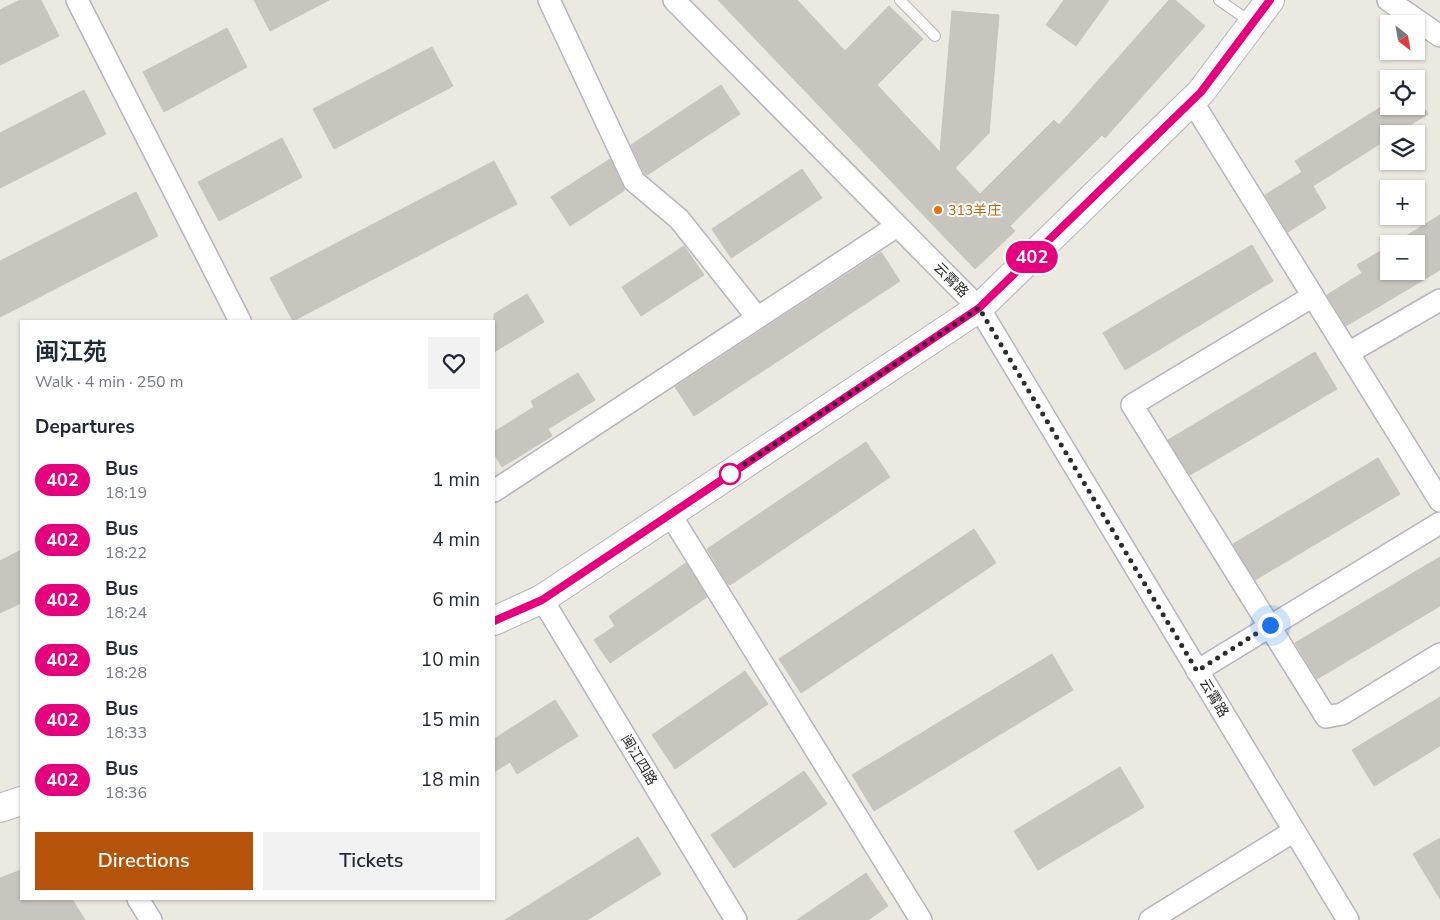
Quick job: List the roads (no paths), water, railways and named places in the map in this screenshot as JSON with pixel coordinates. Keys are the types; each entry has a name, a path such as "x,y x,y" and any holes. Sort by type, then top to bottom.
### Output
{"street":[{"path":"77,0 239,320"},
{"path":"549,0 634,181 679,219 757,317"},
{"name":"云霄路","path":"674,0 979,308 1348,920"},
{"path":"495,621 542,600 979,308 1192,101 1270,0"},
{"path":"1388,0 1440,36"},
{"path":"1192,101 1440,501"},
{"path":"495,490 897,226"},
{"path":"1312,296 1132,404 1326,717 1342,714 1440,654"},
{"path":"1348,353 1440,300"},
{"path":"670,514 921,920"},
{"path":"1197,671 1440,523"},
{"name":"闽江四路","path":"542,600 736,920"},
{"path":"0,808 20,801"},
{"path":"1150,920 1294,831"},
{"path":"139,900 151,920"}],"lane":[{"path":"900,0 935,36"},
{"path":"1218,0 1253,23"}],"place":[{"name":"313羊庄","path":"938,210"}]}
